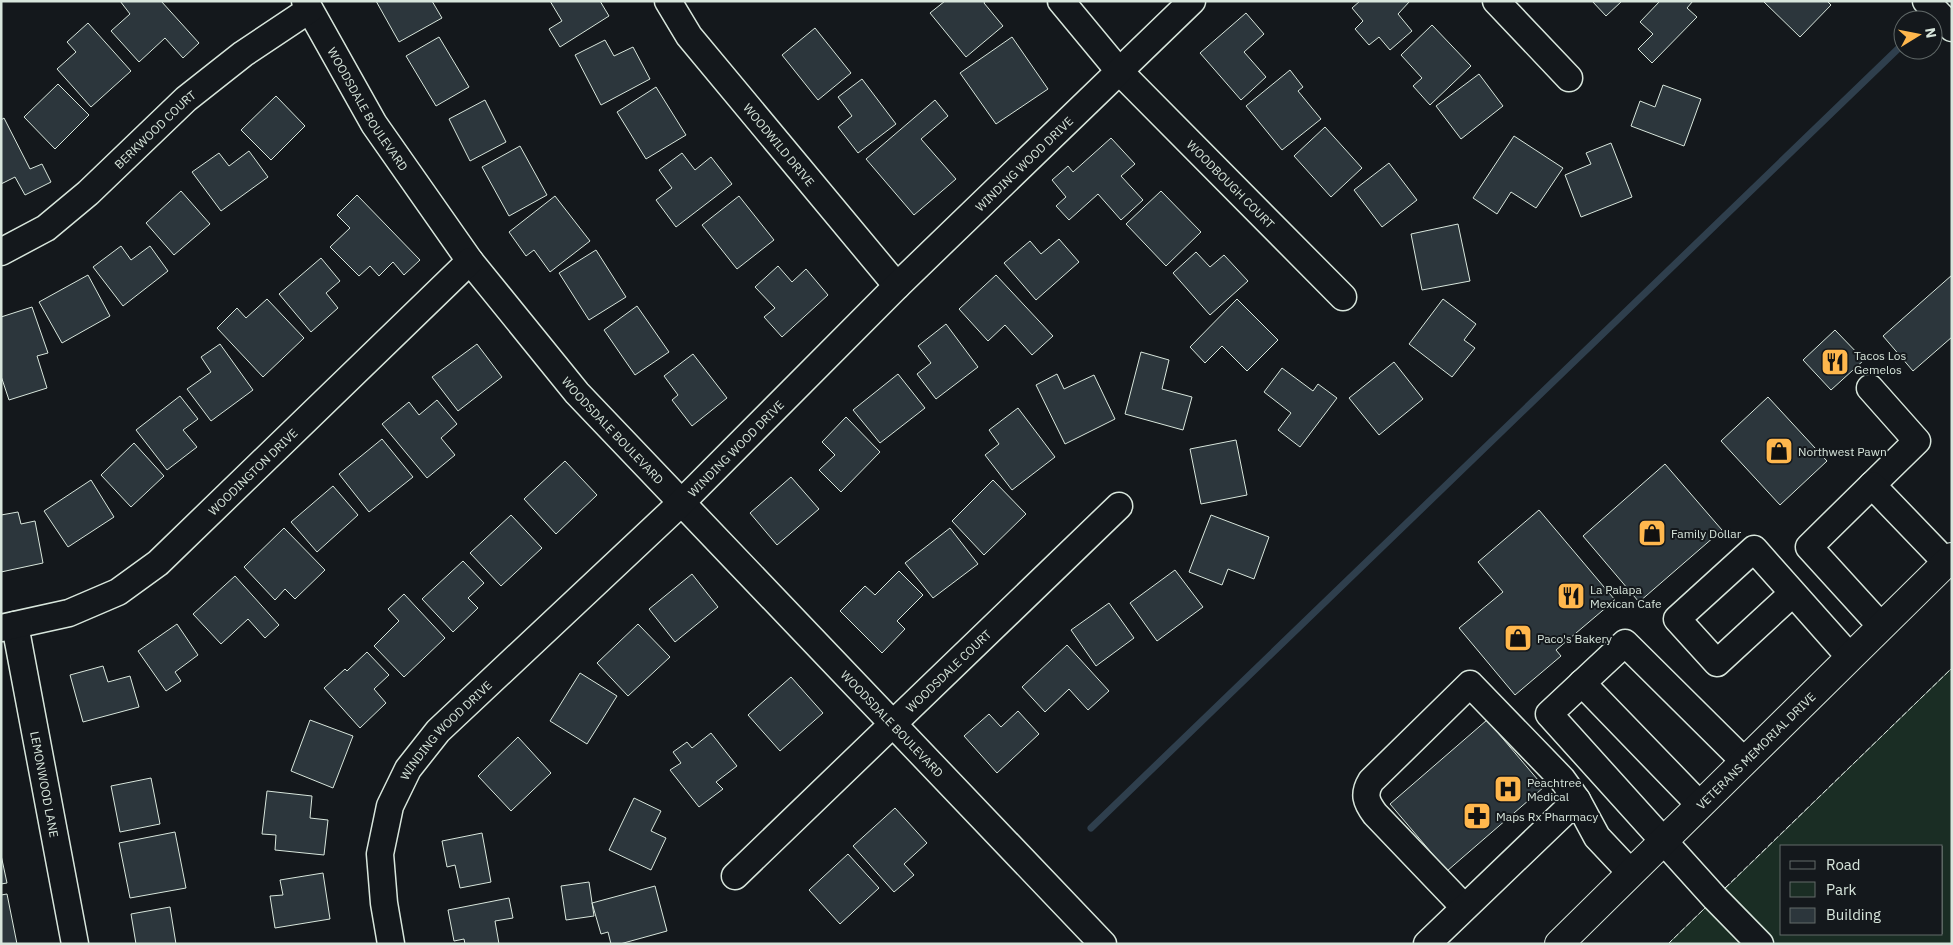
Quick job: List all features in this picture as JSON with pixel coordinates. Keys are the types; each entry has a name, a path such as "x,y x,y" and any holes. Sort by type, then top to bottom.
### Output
{"main road":[{"name":"VETERANS MEMORIAL DRIVE","path":"1559,944 1949,560"}],"street":[{"name":"WOODWILD DRIVE","path":"668,1 689,36 896,286"},
{"name":"WOODBOUGH COURT","path":"1062,1 1120,71 1343,297"},
{"name":"WINDING WOOD DRIVE","path":"391,944 384,903 380,854 390,806 408,769 438,731 681,503 896,286 1192,1"},
{"path":"1496,1 1569,78"},
{"path":"1926,1 1952,28"},
{"name":"BERKWOOD COURT","path":"1,252 46,228 88,193 186,99 242,54 307,6"},
{"name":"WOODSDALE BOULEVARD","path":"307,6 374,124 470,260 577,393 1103,944"},
{"name":"WOODINGTON DRIVE","path":"8,627 69,613 118,592 158,563 470,260"},
{"path":"1870,388 1917,441 1809,548 1881,626"},
{"path":"1872,485 1949,560"},
{"name":"WOODSDALE COURT","path":"735,876 893,726 1118,506"},
{"path":"1793,594 1850,657"},
{"name":"LEMONWOOD LANE","path":"8,627 76,944"},
{"path":"1744,761 1625,643 1549,714 1715,898 1760,944"},
{"path":"1582,683 1700,804"},
{"path":"1464,907 1374,814 1367,804 1365,796 1371,781 1470,684 1562,778 1597,837 1631,873"},
{"path":"1427,944 1576,800"}],"green space":[{"path":"1952,668 1952,944 1668,944"}],"building":[{"path":"120,1 161,1 199,43 183,58 165,38 139,62 111,31 130,14"},
{"path":"376,1 432,1 442,18 399,42"},
{"path":"550,1 600,1 609,16 560,47 549,29 562,21"},
{"path":"945,1 985,1 984,3 1003,26 966,57 930,13"},
{"path":"1360,1 1410,1 1398,14 1412,31 1390,50 1379,37 1369,45 1355,29 1363,21 1352,8"},
{"path":"1592,1 1622,1 1606,16"},
{"path":"1660,1 1693,1 1687,8 1697,17 1652,63 1638,49 1653,34 1640,22"},
{"path":"1763,1 1827,1 1831,5 1800,37"},
{"path":"1246,13 1264,34 1244,52 1266,77 1241,100 1200,53"},
{"path":"88,23 131,71 91,107 57,69 76,52 67,42"},
{"path":"1432,25 1471,66 1430,105 1413,86 1422,78 1401,55"},
{"path":"815,28 851,73 818,100 782,55"},
{"path":"439,37 469,87 436,106 406,56"},
{"path":"1012,37 1048,89 996,124 960,73"},
{"path":"605,40 614,56 633,47 650,79 601,105 575,55"},
{"path":"1290,70 1303,87 1298,91 1321,119 1282,150 1246,106"},
{"path":"1479,74 1503,106 1461,139 1436,106"},
{"path":"862,79 896,124 858,153 838,127 852,116 838,97"},
{"path":"58,84 89,115 55,149 24,117"},
{"path":"1663,85 1701,99 1684,146 1631,126 1640,101 1655,107"},
{"path":"656,87 686,135 646,159 617,112"},
{"path":"276,96 305,126 271,160 241,130"},
{"path":"485,100 506,142 470,161 449,119"},
{"path":"935,100 948,116 921,139 956,179 914,215 866,159"},
{"path":"4,118 30,169 42,164 51,182 25,195 15,177 1,184 1,120"},
{"path":"1325,127 1362,168 1331,197 1294,156"},
{"path":"1514,136 1563,168 1536,208 1511,192 1497,214 1473,198"},
{"path":"1111,138 1135,164 1121,176 1143,200 1121,220 1098,194 1069,220 1056,206 1066,197 1052,180 1068,166 1073,172"},
{"path":"1611,143 1632,197 1581,217 1565,175 1591,164 1586,153"},
{"path":"520,146 547,195 509,216 482,167"},
{"path":"249,151 268,177 221,211 192,172 219,153 229,166"},
{"path":"682,153 695,170 711,157 732,184 676,227 656,200 672,188 659,170"},
{"path":"1389,163 1417,200 1382,227 1354,190"},
{"path":"181,191 210,224 174,255 146,223"},
{"path":"1161,191 1201,232 1166,266 1126,224"},
{"path":"357,195 420,260 404,275 393,262 379,276 370,266 359,276 330,247 350,228 337,215"},
{"path":"555,196 590,241 550,272 534,250 526,256 509,232"},
{"path":"739,196 774,240 737,269 702,225"},
{"path":"1458,224 1470,281 1422,290 1411,234"},
{"path":"1059,239 1079,262 1036,300 1004,263 1030,241 1041,254"},
{"path":"121,246 131,260 150,246 168,271 123,306 93,267"},
{"path":"596,250 626,297 589,320 559,273"},
{"path":"1196,252 1210,267 1224,255 1248,281 1210,315 1173,273"},
{"path":"321,258 340,281 326,293 338,308 311,332 279,294"},
{"path":"778,266 792,282 806,269 828,295 782,337 764,317 775,308 755,287"},
{"path":"88,275 110,316 62,343 39,302"},
{"path":"996,275 1053,336 1032,355 1005,325 988,341 959,309"},
{"path":"1952,275 1952,337 1913,371 1883,336"},
{"path":"267,299 304,338 263,377 217,328 237,308 246,318"},
{"path":"1237,299 1278,340 1247,371 1222,346 1205,363 1190,347"},
{"path":"1443,299 1476,324 1464,340 1475,348 1452,377 1409,344"},
{"path":"637,306 669,352 635,375 604,330"},
{"path":"32,307 48,353 37,356 47,388 9,400 1,376 1,317"},
{"path":"946,324 978,367 936,399 917,374 931,363 918,346"},
{"path":"1835,330 1864,360 1831,390 1803,360"},
{"path":"220,344 253,390 211,421 187,389 211,372 201,357"},
{"path":"477,344 502,377 458,411 432,377"},
{"path":"1141,352 1169,360 1162,389 1192,397 1183,430 1125,414"},
{"path":"693,354 727,398 692,426 672,400 678,395 664,376"},
{"path":"1394,362 1423,399 1379,435 1349,398"},
{"path":"1282,368 1313,391 1318,384 1337,398 1300,447 1278,430 1291,413 1264,392"},
{"path":"898,374 925,408 880,443 853,410"},
{"path":"1057,374 1064,389 1094,375 1115,419 1065,444 1036,385"},
{"path":"180,396 198,419 183,430 197,447 167,470 136,430"},
{"path":"1768,397 1827,461 1780,505 1721,441"},
{"path":"437,400 457,424 441,438 455,455 427,478 382,424 409,402 419,415"},
{"path":"1018,408 1055,457 1012,490 985,455 999,444 989,430"},
{"path":"846,417 880,452 841,492 819,470 835,455 822,442"},
{"path":"382,439 413,477 369,512 339,474"},
{"path":"1236,440 1247,495 1201,504 1190,449"},
{"path":"134,443 164,476 131,507 101,475"},
{"path":"565,461 597,495 556,534 524,499"},
{"name":"Family Dollar","path":"1665,464 1722,530 1639,602 1583,536"},
{"path":"791,477 819,509 777,545 750,513"},
{"path":"91,480 114,517 68,547 44,511"},
{"path":"993,480 1026,514 984,555 952,521"},
{"path":"333,486 358,515 317,552 291,522"},
{"path":"1539,510 1615,600 1556,650 1561,656 1515,695 1459,628 1503,592 1478,562"},
{"path":"18,512 21,524 35,521 43,563 1,572 1,515"},
{"path":"511,515 542,548 501,586 470,553"},
{"path":"1211,515 1269,537 1254,579 1228,569 1222,585 1189,572"},
{"path":"284,528 325,570 295,599 285,589 275,600 244,567"},
{"path":"950,528 978,564 933,598 905,563"},
{"path":"463,561 484,583 468,598 478,608 453,632 422,599"},
{"path":"1175,570 1203,607 1157,641 1130,603"},
{"path":"899,571 923,595 897,621 905,629 882,653 840,611 865,586 875,595"},
{"path":"692,574 718,607 675,642 649,609"},
{"path":"235,576 279,625 265,638 248,619 221,644 193,614"},
{"path":"404,594 445,638 404,677 374,646 399,621 388,609"},
{"path":"1109,603 1134,638 1096,666 1071,630"},
{"path":"177,624 198,655 175,672 181,681 166,691 138,651"},
{"path":"638,624 670,657 628,696 597,663"},
{"path":"1067,645 1109,691 1088,710 1069,689 1045,712 1022,687"},
{"path":"367,652 389,675 374,689 386,703 360,728 324,688 345,669 347,671"},
{"path":"103,666 108,682 130,676 139,707 83,722 70,675"},
{"path":"580,673 617,696 587,744 550,721"},
{"path":"791,677 823,713 780,751 748,715"},
{"path":"1018,711 1039,734 997,773 964,736 989,714 1001,727"},
{"path":"310,720 353,736 333,788 291,771"},
{"path":"1487,720 1544,787 1447,871 1390,804"},
{"path":"711,733 737,766 716,782 723,789 699,807 670,770 681,763 673,752 687,742 692,748"},
{"path":"518,737 551,773 511,811 478,776"},
{"path":"151,778 160,824 120,832 111,786"},
{"path":"267,791 312,796 310,818 328,820 324,855 275,850 276,835 262,834"},
{"path":"634,798 661,811 651,831 666,838 651,870 609,850"},
{"path":"895,808 927,843 904,864 914,875 894,892 853,846"},
{"path":"175,832 186,888 130,898 119,843"},
{"path":"482,833 491,882 460,888 455,865 447,867 442,841"},
{"path":"848,854 879,888 840,924 809,890"},
{"path":"1,855 7,883 1,884"},
{"path":"323,873 330,919 275,928 270,896 283,895 280,880"},
{"path":"589,882 594,916 566,920 561,886"},
{"path":"655,886 667,931 620,944 611,944 608,932 601,934 592,903"},
{"path":"7,894 17,944 1,944 1,895"},
{"path":"509,898 513,918 495,921 499,944 465,944 464,939 454,941 448,910"},
{"path":"170,907 176,944 136,944 131,914"}],"waterway":[{"path":"1091,828 1893,54"}],"fence":[{"path":"1725,888 1952,668"},
{"path":"1668,944 1706,907"}],"place":[{"name":"Tacos Los Gemelos","path":"1835,362"},
{"name":"Northwest Pawn","path":"1779,451"},
{"name":"Family Dollar","path":"1652,533"},
{"name":"La Palapa Mexican Cafe","path":"1571,596"},
{"name":"Paco's Bakery","path":"1518,638"},
{"name":"Peachtree Medical","path":"1508,789"},
{"name":"Maps Rx Pharmacy","path":"1477,816"}]}
